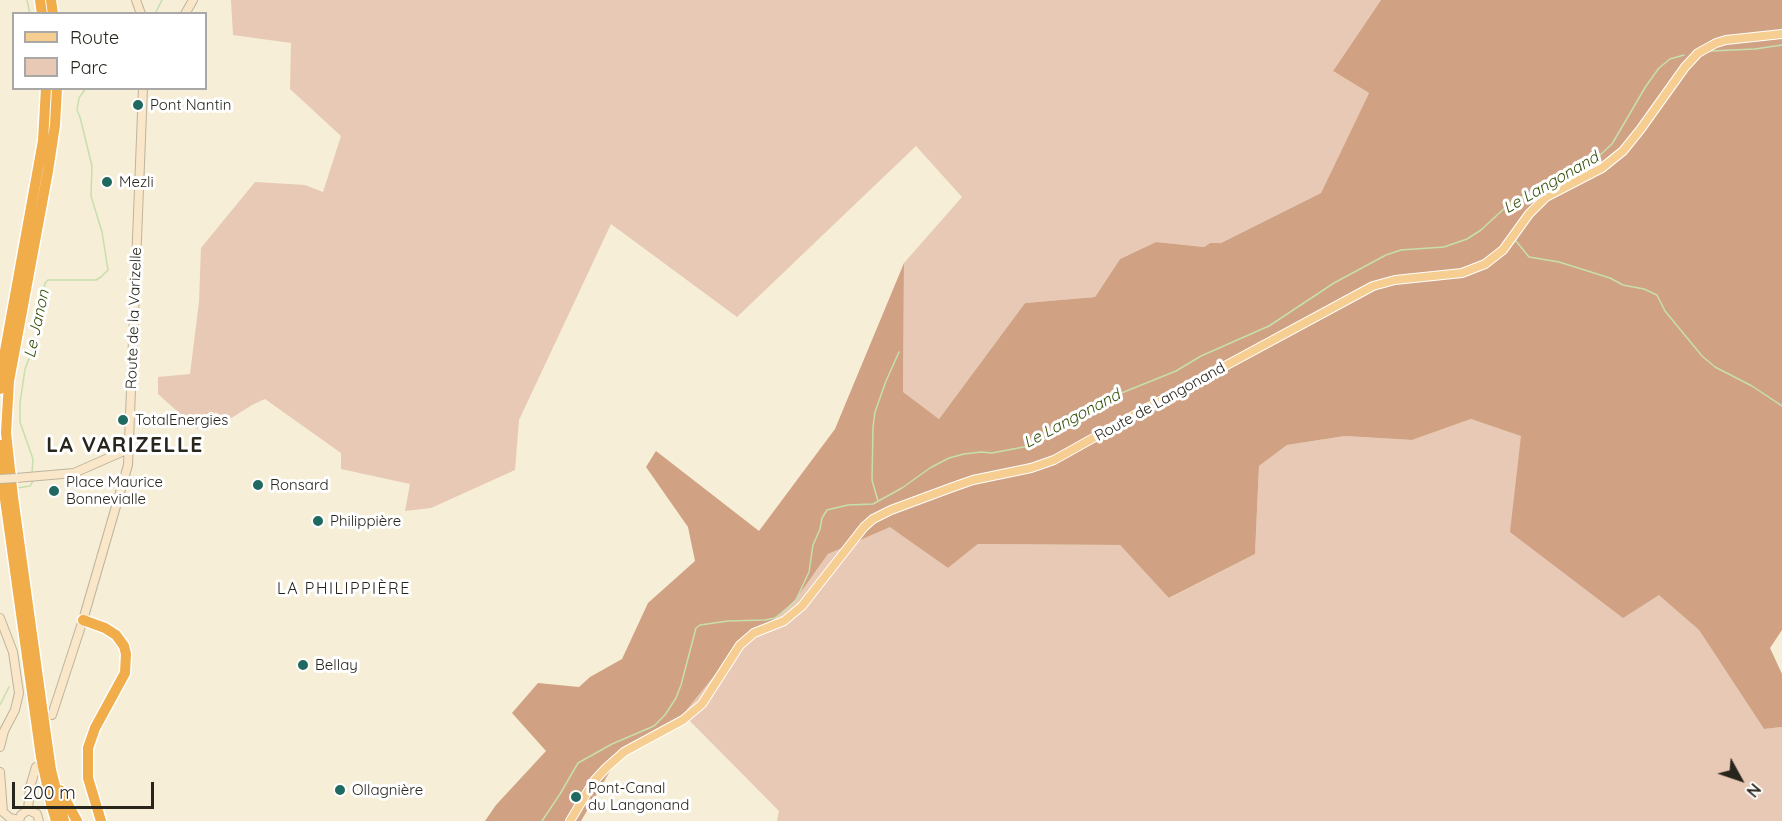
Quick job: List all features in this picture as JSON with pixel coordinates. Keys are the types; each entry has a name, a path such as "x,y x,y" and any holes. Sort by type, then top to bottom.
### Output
{"highway":[{"path":"0,389 43,141 46,90"},
{"path":"57,90 55,125 48,171 12,366 6,414 12,488 51,770 64,821"},
{"path":"0,438 6,503 41,757 56,821"},
{"path":"82,620 105,628 116,635 124,646 126,654 125,673 95,728 88,748 88,778 101,821"},
{"path":"51,770 77,821"}],"main road":[{"name":"Route de Langonand","path":"570,821 590,788 606,768 624,752 683,720 702,704 740,645 754,633 784,621 802,606 852,541 873,519 891,510 973,480 1031,468 1054,460 1138,412 1373,286 1395,280 1456,274 1485,264 1503,250 1529,214 1546,197 1602,168 1623,151 1641,130 1685,67 1698,53 1726,40 1782,34"}],"street":[{"name":"Route de la Varizelle","path":"52,715 126,473 130,450 143,90"},
{"path":"0,479 74,473 130,450"},
{"path":"0,618 13,652 19,693 15,710 4,732 0,747"},
{"path":"28,810 30,787 36,767"},
{"path":"0,772 3,812 19,821 23,812 28,810 37,814 39,821"}],"green space":[{"path":"231,0 1381,0 1333,71 1369,93 1321,193 1221,243 1210,243 1204,247 1156,242 1120,259 1095,297 1025,303 939,419 903,393 904,263 962,197 916,146 737,317 611,224 519,420 515,470 431,508 405,511 410,484 341,469 341,453 265,399 225,422 216,412 197,429 158,394 158,377 190,374 199,302 201,248 255,182 305,185 323,192 341,136 290,89 291,43 233,35"},
{"path":"1471,419 1521,435 1659,594 1699,630 1764,729 1782,727 1782,821 777,821 779,811 683,714 715,675 796,599 828,554 891,526 948,568 978,544 1120,545 1170,598 1255,554 1259,466 1287,445 1345,436 1412,440"}],"shaded area":[{"path":"1381,0 1782,0 1782,630 1770,648 1782,674 1782,727 1764,729 1699,630 1659,595 1623,618 1510,532 1521,436 1471,419 1412,440 1345,436 1287,445 1259,466 1255,554 1169,598 1120,545 978,544 948,568 890,527 828,554 796,599 715,675 676,723 617,759 581,821 485,821 496,805 546,751 512,713 538,683 579,687 590,677 622,659 648,603 695,561 688,527 646,467 656,451 759,531 835,429 904,263 903,392 939,419 1025,303 1095,297 1120,259 1156,242 1204,247 1210,243 1221,243 1321,193 1369,93 1333,71"}],"waterway":[{"name":"Le Janon","path":"27,0 30,12"},
{"path":"156,12 162,0"},
{"path":"1711,51 1782,45"},
{"name":"Le Langonand","path":"542,821 578,763 612,744 654,726 665,715 681,685 696,628 700,625 728,621 775,618 795,602 809,572 813,545 827,510 848,505 873,504 949,458 1029,446 1053,435 1119,394 1176,371 1201,356 1269,326 1334,283 1386,255 1401,250 1444,247 1467,239 1481,230 1509,204 1599,156 1612,144 1659,68 1670,59 1684,55"},
{"name":"Le Janon","path":"32,473 33,459 20,422 20,403 25,369 34,346 45,283 48,280 96,280 108,270 102,232 91,196 92,166 77,110 79,98 85,90"},
{"path":"1516,241 1529,257 1559,262 1657,295 1665,311 1702,356 1715,367 1752,386 1782,406"},
{"path":"878,501 872,480 875,412 899,352"},
{"name":"Le Janon","path":"17,488 30,486 33,481"},
{"name":"Le Janon","path":"0,705 9,687"}],"place":[{"name":"Pont Nantin","path":"138,105"},
{"name":"Mezli","path":"107,182"},
{"name":"TotalEnergies","path":"123,420"},
{"name":"Ronsard","path":"258,485"},
{"name":"Place Maurice Bonnevialle","path":"54,491"},
{"name":"Philippière","path":"318,521"},
{"name":"Bellay","path":"303,665"},
{"name":"Ollagnière","path":"340,790"},
{"name":"Pont-Canal du Langonand","path":"576,797"}],"district":[{"name":"LA VARIZELLE","path":"125,446"},
{"name":"LA PHILIPPIÈRE","path":"344,589"}]}
